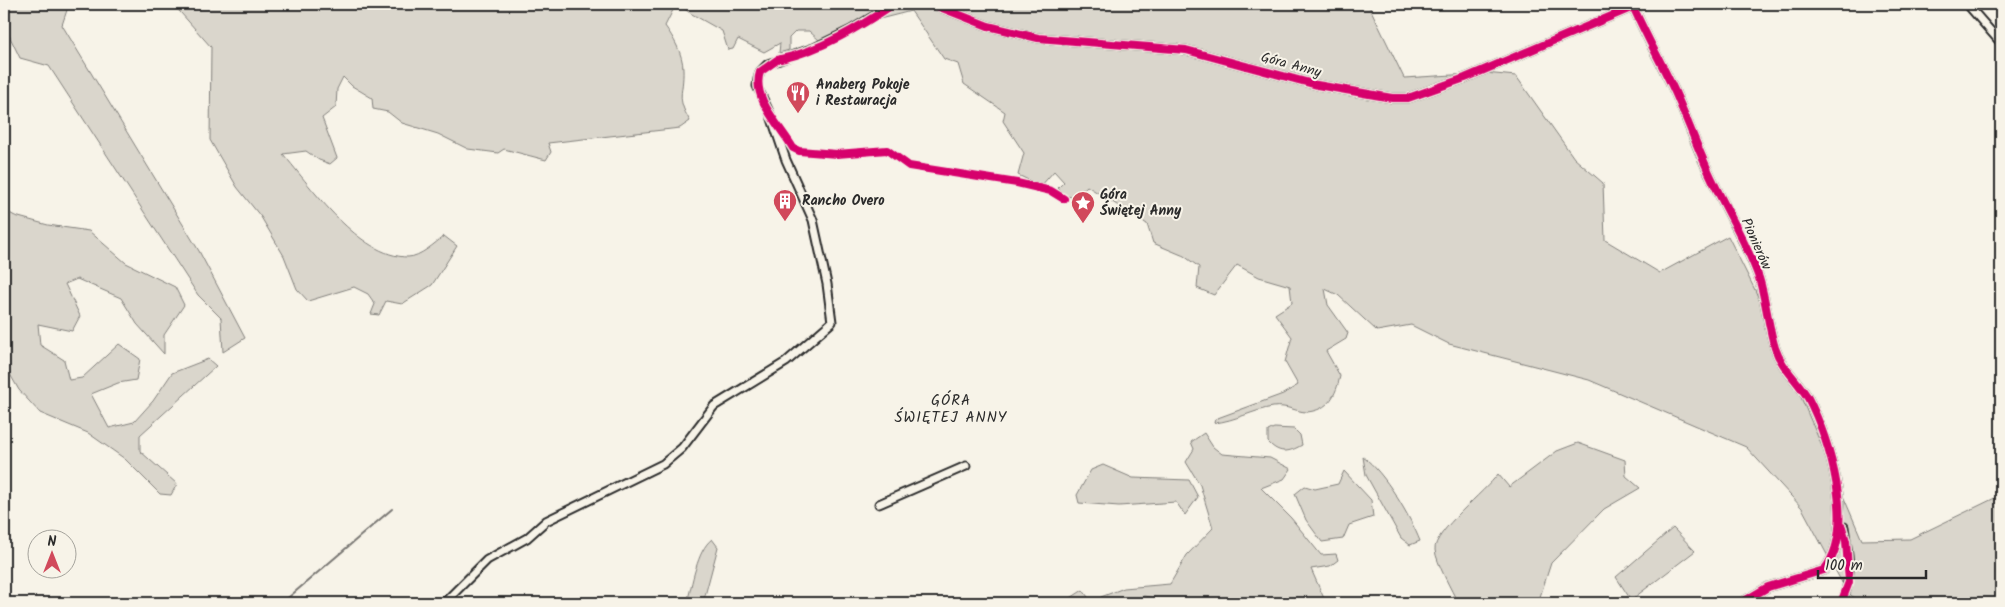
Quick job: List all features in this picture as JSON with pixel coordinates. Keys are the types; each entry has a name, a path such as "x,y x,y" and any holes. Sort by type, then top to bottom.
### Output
{"street":[{"path":"444,603 488,560 527,538 546,522 663,464 682,448 714,406 786,362 832,322 827,284 813,220 757,86 760,72 777,60 814,48 851,30 894,4"},
{"name":"Góra Anny","path":"932,4 988,26 1038,38 1186,50 1317,86 1392,98 1408,98 1465,78 1632,5"},
{"path":"1967,4 2001,43"},
{"name":"Pionierów","path":"1632,5 1759,278 1775,349 1786,369 1807,397 1820,427 1837,487 1840,527 1836,551 1824,570 1768,587 1741,603"},
{"path":"879,504 934,482 966,466"},
{"name":"Pionierów","path":"1840,527 1844,527 1849,567 1849,582 1841,603"}],"shaded area":[{"path":"4,4 69,4 62,25 199,251 245,338 223,352 221,318 198,295 49,66 20,58 4,25"},
{"path":"173,4 676,4 665,26 674,40 683,63 681,100 690,121 680,128 548,143 551,152 546,160 504,149 498,153 468,149 438,134 402,123 388,112 373,109 372,98 352,86 343,77 337,89 336,107 322,118 337,158 330,164 319,160 306,151 283,154 322,202 372,246 390,254 408,257 422,252 444,236 457,246 432,285 402,304 386,301 379,315 371,314 375,304 368,294 354,287 308,301 297,289 284,256 261,217 237,187 210,140 211,47"},
{"path":"678,4 1368,4 1404,78 1485,73 1516,76 1574,158 1603,183 1605,240 1660,273 1728,236 1755,290 1862,540 1910,539 2001,495 2001,603 1861,603 1847,592 1802,508 1746,447 1589,380 1449,344 1411,325 1377,331 1338,295 1325,289 1328,305 1348,333 1346,339 1326,351 1340,376 1334,395 1326,405 1315,411 1307,412 1273,407 1214,423 1215,419 1283,394 1298,385 1285,362 1292,337 1275,314 1292,303 1290,286 1259,277 1237,265 1214,295 1197,288 1199,267 1184,256 1153,243 1147,224 1087,186 1074,198 1065,195 1058,188 1064,182 1054,171 1041,186 1018,175 1024,153 1003,121 1005,112 964,84 958,64 944,59 911,11 872,21 820,41 809,31 796,31 789,38 789,50 779,53 780,43 764,52 738,39 733,49 728,50 722,31"},
{"path":"4,210 15,216 48,225 89,231 126,263 175,287 184,305 164,335 164,354 137,324 121,298 77,279 65,284 80,316 72,331 38,324 40,345 64,360 69,380 82,378 119,344 140,359 136,380 118,383 91,394 109,428 134,422 153,401 172,373 208,359 216,366 140,435 140,451 177,484 171,495 160,494 125,459 88,433 40,413 19,390 4,364"},
{"path":"1274,428 1294,429 1300,435 1302,445 1288,451 1276,449 1268,442 1268,431"},
{"path":"1204,433 1213,447 1222,454 1270,458 1291,469 1284,479 1261,488 1291,518 1321,555 1336,554 1338,560 1330,566 1311,569 1326,603 1177,603 1144,596 1125,603 1100,603 1101,597 1124,588 1170,584 1187,555 1213,528 1200,485 1186,462 1194,449 1191,442"},
{"path":"1578,443 1625,460 1626,476 1640,488 1604,509 1551,563 1538,603 1458,603 1436,555 1437,542 1442,533 1498,474 1509,487 1557,451"},
{"path":"1363,457 1380,473 1388,484 1404,508 1420,541 1410,545 1401,538 1366,475"},
{"path":"1103,465 1133,478 1189,480 1198,497 1185,515 1176,502 1119,506 1079,503 1077,495 1091,470"},
{"path":"1344,471 1371,500 1373,517 1349,525 1343,539 1322,542 1306,520 1295,494 1305,486 1315,489 1338,484"},
{"path":"1673,528 1695,551 1631,600 1616,577"},
{"path":"712,539 718,547 703,603 687,603 702,551"},
{"path":"1083,590 1092,603 1063,603"}],"waterway":[{"path":"282,603 392,509"}],"cycle path":[{"path":"781,59 825,44 868,21 894,4"},
{"path":"932,4 988,26 1038,38 1186,50 1317,85 1392,98 1408,98 1465,78 1633,7"},
{"path":"1632,4 1675,92 1712,179 1754,265 1759,278 1775,348 1785,368 1808,398 1824,437 1837,485 1839,532 1834,553 1824,570 1768,587 1741,603"},
{"path":"777,60 760,72 758,82 760,92 763,102 775,122 793,148 799,151 837,154 887,150 909,166 1017,183 1051,191 1064,199"},
{"path":"1841,603 1849,582 1846,541 1842,527"}],"place":[{"name":"Anaberg Pokoje i Restauracja","path":"798,114"},
{"name":"Rancho Overo","path":"785,222"},
{"name":"Góra Świętej Anny","path":"1083,224"}],"district":[{"name":"GÓRA ŚWIĘTEJ ANNY","path":"951,410"}]}
